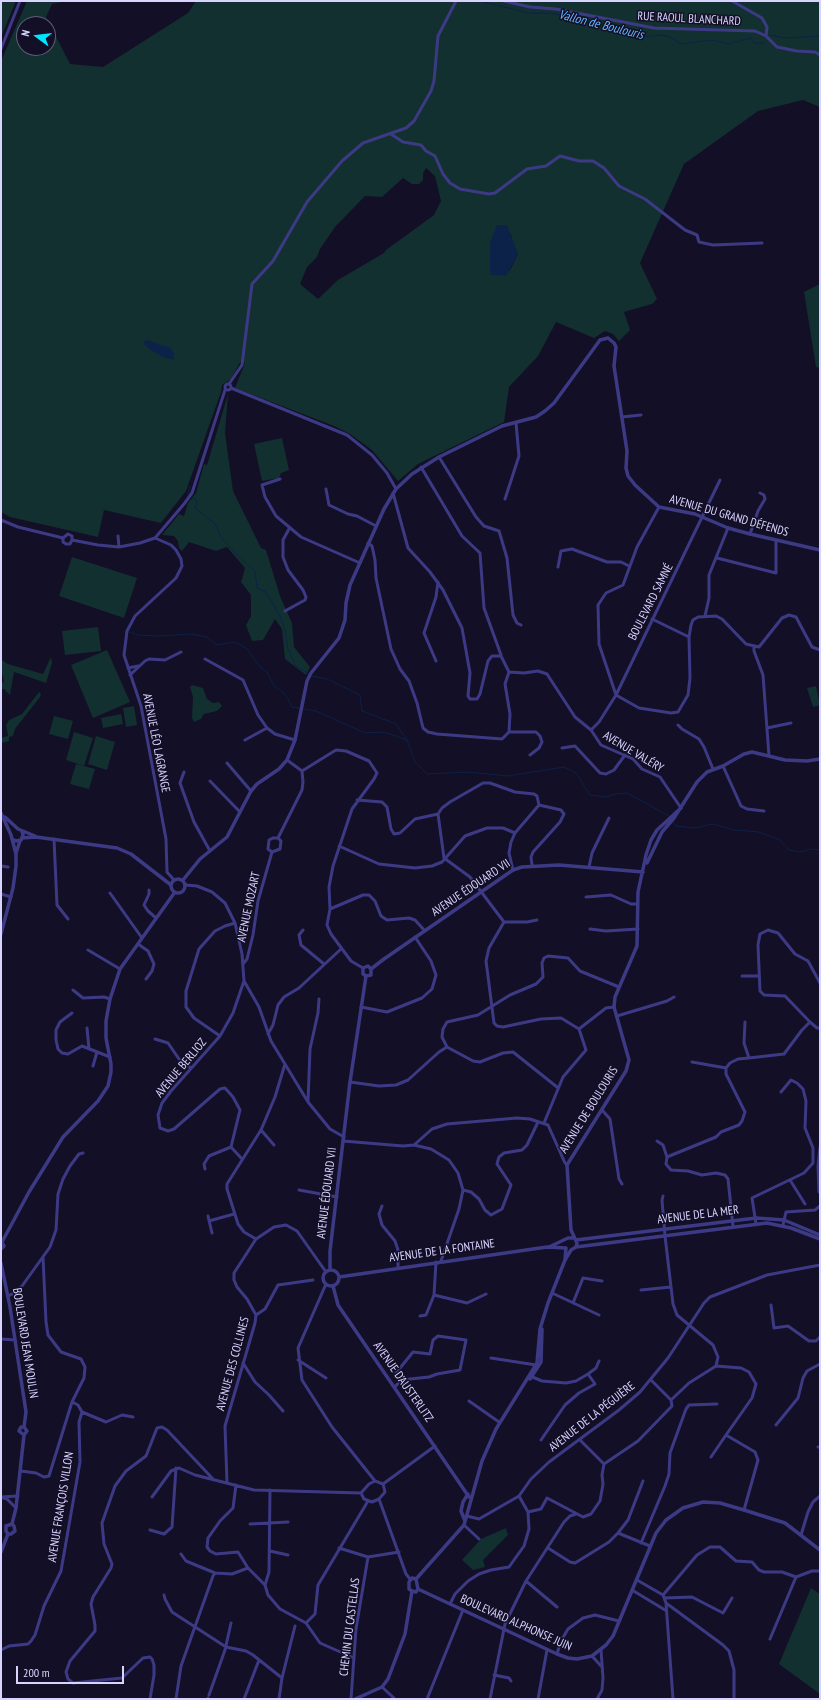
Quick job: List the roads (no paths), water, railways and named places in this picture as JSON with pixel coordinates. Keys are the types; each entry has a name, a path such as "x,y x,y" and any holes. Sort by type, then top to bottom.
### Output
{"street":[{"path":"1,49 20,1"},
{"path":"225,390 228,390 239,370 242,361 252,284 273,261 307,202 342,161 363,143 410,126 424,107 434,81 438,36 456,1"},
{"name":"RUE RAOUL BLANCHARD","path":"504,1 530,7 556,9 654,28 709,31 750,30 766,36 777,47 797,51 814,52 820,55"},
{"path":"732,1 762,18 767,28 766,36"},
{"path":"391,134 403,142 420,145 435,156 443,174 450,183 460,189 489,194 495,192 527,169 546,166 560,156 579,161 592,161 604,168 619,186 645,199 686,230 698,236 699,242 713,245 762,243"},
{"name":"AVENUE DU GRAND DÉFENDS","path":"183,880 200,859 227,837 251,791 257,784 279,769 287,760 295,740 307,681 315,667 339,638 345,620 347,593 376,526 396,489 421,468 439,457 502,426 536,417 545,411 554,403 597,344 605,338 611,340 616,347 614,372 628,451 626,468 628,476 635,485 659,507 695,514 728,528 750,534 820,550"},
{"path":"72,540 119,547 140,544 155,538 192,493 225,390 225,385 347,435 372,454 387,473 396,489"},
{"path":"622,417 642,415"},
{"path":"505,499 518,456 516,423"},
{"path":"439,457 476,517 484,526 499,531 507,558 513,615 517,623 521,625"},
{"path":"368,544 372,546 375,560 376,578 391,649 400,669 409,681 417,702 423,728 428,732 437,734 502,739 509,732 510,714 505,684 509,672 501,656 484,608 480,553 462,536 421,468"},
{"path":"280,479 262,485 262,489 276,516 289,529 300,537 360,563"},
{"name":"BOULEVARD SAMNÉ","path":"591,730 599,722 616,695 720,480"},
{"path":"326,489 329,505 348,514 358,516 376,526"},
{"path":"393,493 408,548 438,582 462,628 470,673 468,696 470,699 477,699 480,694 488,661 492,656 501,656"},
{"path":"750,534 758,511 765,499 764,495 760,493"},
{"path":"659,507 629,566 623,585 606,592 598,605 599,644 616,695 639,708 671,713 678,712 688,695 690,678 689,637 693,620 698,617 716,616 746,644 759,647 782,618 789,615 796,617 812,648 820,650"},
{"path":"2,522 62,538 68,534 72,536 72,540"},
{"path":"705,616 709,598 709,575 728,528"},
{"path":"286,611 305,600 306,597 303,590 288,570 283,557 283,540 289,529"},
{"path":"118,536 119,547"},
{"path":"62,538 63,542 66,544 70,544 72,540"},
{"name":"AVENUE LÉO LAGRANGE","path":"155,538 171,545 176,550 181,559 182,566 176,578 145,605 128,627 124,646 128,668 141,706 162,815 166,838 167,872"},
{"path":"717,558 776,573 776,540"},
{"path":"558,567 561,552 572,549 607,562 621,562 629,566"},
{"path":"436,661 424,633 436,596 438,582"},
{"path":"652,619 689,637"},
{"path":"754,647 754,651 764,675 769,756"},
{"path":"130,675 138,666 150,659 166,660 181,652"},
{"path":"205,659 243,680 258,715 267,728 275,734 295,740"},
{"path":"128,668 138,666"},
{"name":"AVENUE VALÉRY","path":"509,672 524,673 538,671 547,674 576,717 591,730 601,745 633,759 642,769 660,777 681,808"},
{"path":"767,728 791,723"},
{"path":"678,725 682,730 698,739 704,747 713,769"},
{"path":"245,740 267,728"},
{"path":"509,732 536,732 540,736 542,742 539,748 530,754"},
{"path":"562,748 574,746 600,773 606,774 614,770 625,755"},
{"path":"287,760 302,771 336,750 350,753 369,761 376,774 352,809 339,846 329,888 330,909 327,925 331,934 351,961 364,968 368,966 371,969"},
{"path":"579,1029 606,1008 614,1007 619,987 637,946 638,892 645,865 662,832 681,808 697,782 713,769 723,766 744,754 752,752 785,760 820,760"},
{"path":"227,763 251,791"},
{"path":"723,766 741,806 747,810 764,811"},
{"name":"AVENUE MOZART","path":"278,838 302,790 302,771"},
{"path":"184,772 180,783 194,822 210,851"},
{"path":"210,781 240,812"},
{"path":"504,922 470,877 444,858 438,814 442,808 483,783 490,783 515,792 534,794 538,796 539,805 515,833 511,842 509,853 513,870"},
{"path":"357,800 382,802 387,807 390,829 394,834 400,833 415,819 438,814"},
{"path":"532,865 531,858 533,852 560,822 564,814 561,810 539,805"},
{"path":"2,814 20,830 36,837 122,850 131,854 171,885 175,892"},
{"path":"2,814 11,836 16,854"},
{"path":"589,867 592,853 610,818"},
{"path":"339,846 379,864 415,868 426,867 442,862 465,836 487,828 502,828 515,833"},
{"path":"11,836 13,830 20,830"},
{"path":"1,934 15,876 16,854 21,840 20,830"},
{"path":"11,836 16,841 36,837"},
{"name":"AVENUE MOZART","path":"272,852 268,849 269,840 278,838"},
{"name":"AVENUE MOZART","path":"272,852 280,849 281,841 278,838"},
{"path":"54,839 56,905 68,919"},
{"name":"AVENUE MOZART","path":"243,965 247,959 252,941 258,902 272,852"},
{"name":"AVENUE ÉDOUARD VII","path":"366,976 371,975 371,969 415,937 513,870 532,865 589,867 643,872"},
{"path":"1,866 8,867"},
{"path":"159,875 167,872 174,880"},
{"path":"171,885 174,880 178,878 183,880 186,885 205,889 219,897 225,903 235,924 242,954 244,980 259,1007 268,1034 308,1102 330,1129 343,1139 403,1146 414,1145 431,1149 449,1160 458,1173 463,1190 459,1209 441,1261"},
{"path":"175,892 182,892 186,885"},
{"path":"149,890 149,894 144,905 156,918"},
{"path":"1,1249 4,1246 1,1241 63,1137 104,1093 111,1072 106,1021 110,999 120,969 175,892"},
{"path":"110,893 142,938"},
{"path":"1,894 11,897"},
{"path":"586,897 611,894 631,904 637,904"},
{"path":"330,909 363,895 369,895 375,901 381,916 388,920 409,918 415,920 425,931"},
{"path":"504,922 527,922 537,920"},
{"path":"504,922 489,948 486,961 494,1023 497,1026 503,1027 540,1019 561,1018 579,1029 586,1050 563,1077 557,1087 544,1123"},
{"path":"220,1036 194,1018 186,1007 186,991 199,949 215,931 225,926 235,924"},
{"path":"590,929 606,931 638,928"},
{"path":"303,930 299,935 301,944 324,964"},
{"path":"820,983 808,961 795,954 778,933 772,930 764,931 759,938 758,976 760,991 764,995 785,996 810,1022 817,1028 820,1028"},
{"path":"361,1007 387,1012 422,998 432,989 436,975 431,961 415,937"},
{"path":"138,944 148,951 154,964 152,971 146,979"},
{"path":"268,1034 273,1025 278,1004 284,996 300,988 341,949"},
{"path":"88,950 120,969"},
{"path":"557,1087 513,1052 503,1053 480,1062 447,1047 442,1037 443,1028 447,1022 478,1014 510,995 541,981 543,977 542,963 544,958 548,956 568,958 580,970 619,987"},
{"name":"AVENUE ÉDOUARD VII","path":"330,1270 330,1252 343,1139 366,976 363,974 364,968"},
{"path":"742,976 758,976"},
{"name":"AVENUE BERLIOZ","path":"231,1147 240,1114 233,1097 225,1088 220,1090 183,1123 168,1131 163,1130 158,1122 158,1115 162,1103 220,1036 233,1014 244,980"},
{"path":"74,990 83,998 104,997 110,999"},
{"path":"617,1016 667,1002 674,997"},
{"path":"308,1102 310,1049 318,1013 319,999"},
{"name":"AVENUE DE BOULOURIS","path":"567,1238 570,1230 567,1165 626,1072 629,1060 629,1053 614,1007"},
{"path":"72,1013 60,1022 56,1030 58,1049 62,1053 68,1054 82,1046 110,1057"},
{"path":"745,1022 744,1043 750,1058"},
{"path":"668,1157 716,1138 721,1132 739,1125 745,1112 726,1074 726,1068 730,1063 738,1059 784,1054 810,1022"},
{"path":"87,1028 89,1049"},
{"path":"155,1039 168,1043 179,1059 191,1068"},
{"path":"350,1082 379,1086 396,1085 408,1080 439,1052 447,1047"},
{"path":"93,1066 97,1052"},
{"path":"692,1062 726,1068"},
{"path":"256,1239 240,1228 234,1214 227,1184 261,1130 275,1097 285,1064"},
{"path":"756,1224 752,1198 790,1180 810,1168 813,1163 813,1148 805,1128 806,1101 803,1089 791,1080 781,1092"},
{"path":"602,1110 610,1119 619,1179 622,1184"},
{"path":"414,1145 432,1129 447,1124 517,1118 548,1125 564,1163 567,1165"},
{"path":"463,1190 471,1192 479,1199 490,1216 502,1209 511,1185 497,1164 499,1157 504,1153 522,1150 527,1145 538,1122"},
{"path":"261,1130 274,1145"},
{"path":"657,1141 663,1145 668,1157 666,1164 671,1170 688,1171 702,1175 716,1173 725,1175 728,1179 733,1226"},
{"path":"205,1169 204,1164 209,1156 231,1147 242,1159"},
{"path":"819,1192 818,1151 820,1147"},
{"path":"8,1296 16,1292 22,1286 43,1257 55,1237 58,1194 63,1179 70,1166 83,1153"},
{"path":"790,1180 805,1204"},
{"path":"299,1190 337,1197"},
{"path":"663,1196 664,1230 671,1287 677,1315 713,1345 718,1357 716,1366"},
{"path":"382,1206 379,1214 382,1225 395,1241 398,1267"},
{"path":"783,1225 786,1212 815,1210 820,1206"},
{"path":"209,1221 234,1214"},
{"path":"208,1216 212,1233"},
{"name":"AVENUE DE LA MER","path":"575,1239 664,1230 756,1218 784,1220 820,1235"},
{"name":"AVENUE DE LA MER","path":"576,1247 756,1224 783,1225 820,1239"},
{"name":"AVENUE DES COLLINES","path":"227,1483 225,1426 256,1323 256,1315 247,1299 237,1287 234,1280 234,1273 256,1239 274,1227 286,1225 292,1227 326,1272"},
{"name":"AVENUE DE BOULOURIS","path":"570,1230 575,1239"},
{"path":"531,1377 539,1359 542,1321 565,1260 576,1247 575,1239 567,1238 564,1243 566,1248 565,1260"},
{"name":"AVENUE DE LA FONTAINE","path":"548,1247 567,1238"},
{"name":"AVENUE DE LA FONTAINE","path":"339,1276 548,1247 566,1248"},
{"path":"566,1248 572,1250"},
{"path":"43,1257 48,1335 61,1352 81,1359 85,1367 84,1378 72,1402 82,1412 106,1422 122,1415 133,1416"},
{"path":"420,1316 426,1315 434,1295 436,1262"},
{"name":"BOULEVARD JEAN MOULIN","path":"1,1263 8,1296 26,1412 24,1427 27,1431 24,1435 21,1471"},
{"name":"AVENUE DE LA PÉGUIÈRE","path":"467,1516 479,1519 519,1496 531,1479 548,1462 619,1410 651,1380 704,1303 710,1297 767,1275 820,1266"},
{"path":"326,1284 333,1286 338,1282 339,1276 336,1271 330,1270 326,1272 323,1277 326,1284 298,1348 298,1360 302,1380 318,1408 375,1481 383,1484"},
{"path":"573,1303 583,1278 602,1281"},
{"path":"256,1315 264,1309 278,1285 313,1280"},
{"name":"AVENUE D'AUSTERLITZ","path":"333,1286 338,1305 468,1494 472,1495"},
{"path":"641,1290 671,1287"},
{"path":"552,1293 599,1315"},
{"path":"434,1295 468,1303 486,1294"},
{"path":"771,1304 774,1328 788,1326 809,1341 816,1341 820,1337"},
{"path":"410,1579 416,1579 464,1525 482,1462 499,1422 541,1362 542,1321"},
{"path":"395,1387 401,1380 429,1377 460,1370 466,1340 438,1336 433,1340 430,1354 413,1352 396,1373 401,1380"},
{"path":"1,1339 15,1340"},
{"path":"491,1358 536,1365"},
{"path":"298,1360 326,1378"},
{"path":"531,1377 542,1381 566,1383 576,1381 596,1368 599,1361"},
{"path":"243,1363 255,1382 269,1395 283,1412"},
{"path":"776,1425 798,1398 803,1378 807,1371 820,1364"},
{"path":"671,1400 689,1383 716,1366 741,1368 749,1372 756,1384 752,1398 710,1457"},
{"path":"542,1440 566,1405 579,1393 595,1384 588,1374"},
{"path":"604,1464 628,1449 651,1430 672,1406 671,1400 651,1380"},
{"path":"469,1401 499,1422"},
{"name":"AVENUE FRANÇOIS VILLON","path":"21,1471 36,1473 44,1477 49,1476 72,1402"},
{"path":"641,1543 665,1486 669,1474 670,1454 686,1409 689,1405 717,1404"},
{"name":"AVENUE FRANÇOIS VILLON","path":"1,1650 9,1646 24,1645 31,1641 35,1634 44,1606 61,1571 80,1462 79,1422 82,1412"},
{"path":"150,1699 154,1665 150,1657 143,1658 122,1678 73,1683 68,1679 66,1672 70,1661 95,1631 95,1624 90,1604 112,1564 104,1544 102,1522 115,1486 126,1471 146,1456 157,1428 162,1427 167,1430 213,1479"},
{"path":"726,1435 755,1452 758,1460 744,1510"},
{"path":"528,1512 541,1508 547,1498 576,1514 586,1517 596,1510 600,1501 603,1484 604,1464 580,1440"},
{"path":"383,1484 435,1446"},
{"path":"152,1497 171,1471 176,1468 195,1475 254,1490 361,1493"},
{"path":"150,1530 164,1534 172,1527 176,1468"},
{"path":"8,1534 14,1533 15,1531 12,1524 16,1508 21,1471"},
{"path":"361,1493 369,1484 375,1481"},
{"path":"548,1548 570,1562 575,1563 609,1542 628,1520 643,1481"},
{"path":"361,1493 364,1499 375,1502 385,1492 383,1484"},
{"path":"236,1485 233,1508 220,1521 206,1543 210,1551 216,1554 238,1552 248,1568 265,1585 268,1595 280,1609 306,1623 320,1643 354,1658"},
{"name":"AVENUE D'AUSTERLITZ","path":"463,1486 472,1495"},
{"path":"265,1585 269,1572 270,1490"},
{"path":"465,1520 461,1511 463,1502 468,1494"},
{"path":"9,1496 9,1501"},
{"path":"1,1497 18,1496"},
{"path":"450,1604 459,1590 468,1581 491,1570 509,1567 524,1546 530,1529 528,1512 519,1496"},
{"path":"801,1535 808,1512 813,1502 820,1496"},
{"path":"1,1497 9,1501 16,1508"},
{"path":"355,1699 382,1687 388,1679 405,1634 412,1592 409,1589 410,1579 379,1499"},
{"path":"306,1623 315,1614 318,1585 368,1501"},
{"name":"BOULEVARD ALPHONSE JUIN","path":"418,1589 547,1650 568,1658 577,1659 592,1656 601,1650 612,1636 656,1533 666,1520 683,1508 702,1502 720,1503 744,1510 785,1523 820,1550"},
{"path":"490,1699 504,1624 526,1581 564,1522 570,1516 576,1514"},
{"path":"250,1524 288,1522"},
{"path":"1,1552 8,1534 6,1531 6,1526 12,1524"},
{"path":"464,1525 479,1540"},
{"path":"618,1533 650,1546"},
{"path":"664,1597 697,1555 710,1547 720,1547 736,1561 752,1562 759,1570 764,1572 782,1572 796,1577 812,1571 820,1572"},
{"path":"340,1548 368,1557 399,1552"},
{"path":"270,1551 288,1555"},
{"path":"181,1554 186,1560 215,1573 232,1574 248,1568"},
{"name":"CHEMIN DU CASTELLAS","path":"351,1699 356,1628 368,1557"},
{"path":"176,1699 181,1666 212,1576 215,1573"},
{"path":"770,1639 796,1577"},
{"path":"412,1592 416,1592 418,1589 416,1579"},
{"path":"636,1580 664,1597 692,1597 723,1613 732,1598"},
{"path":"526,1581 556,1607"},
{"path":"632,1590 665,1610"},
{"path":"164,1595 172,1612 226,1646 246,1651 282,1678"},
{"path":"664,1597 666,1603 665,1610 673,1699"},
{"path":"666,1603 723,1645 729,1652 734,1670 734,1699"},
{"path":"426,1699 463,1610"},
{"path":"557,1654 561,1641 568,1629 583,1618 595,1615 619,1621"},
{"path":"208,1697 226,1646 231,1623"},
{"path":"279,1699 282,1678 295,1626"},
{"path":"538,1699 547,1650"},
{"path":"597,1699 602,1690 603,1678 601,1650"},
{"path":"592,1656 601,1666"},
{"path":"244,1699 259,1660"},
{"path":"494,1675 509,1678 511,1681"},
{"path":"382,1687 395,1699"}],"water":[{"path":"497,225 507,225 518,254 506,276 490,274 490,243"},
{"path":"147,340 171,348 174,354 174,360 163,357 148,348 143,342"}],"waterway":[{"name":"Vallon de Boulouris","path":"479,1 529,13 551,13 621,30 640,37 661,35 670,37 681,44 712,40 729,44 750,38 754,43 765,43"},
{"name":"Vallon de Boulouris","path":"770,35 785,38 820,36"},
{"path":"188,495 190,486"},
{"path":"193,498 197,501 195,508 215,524 221,537 234,552 255,571 257,588 266,592 280,616 285,629 288,649 296,666 309,674"},
{"path":"130,632 138,635 157,636 192,634 207,637 217,645 234,642 239,644 247,649 259,666 267,672 274,686 285,694 292,707 316,711 365,733 384,732 407,740 415,762 427,774 468,772 508,776 564,767 576,773 590,795 606,797 615,794 627,793 669,816"},
{"path":"312,676 327,679 360,695 362,711 396,724 407,740"},
{"path":"673,822 676,826 694,828 713,824 734,830 759,832 780,840 789,850 799,852 812,849 820,850"}]}
